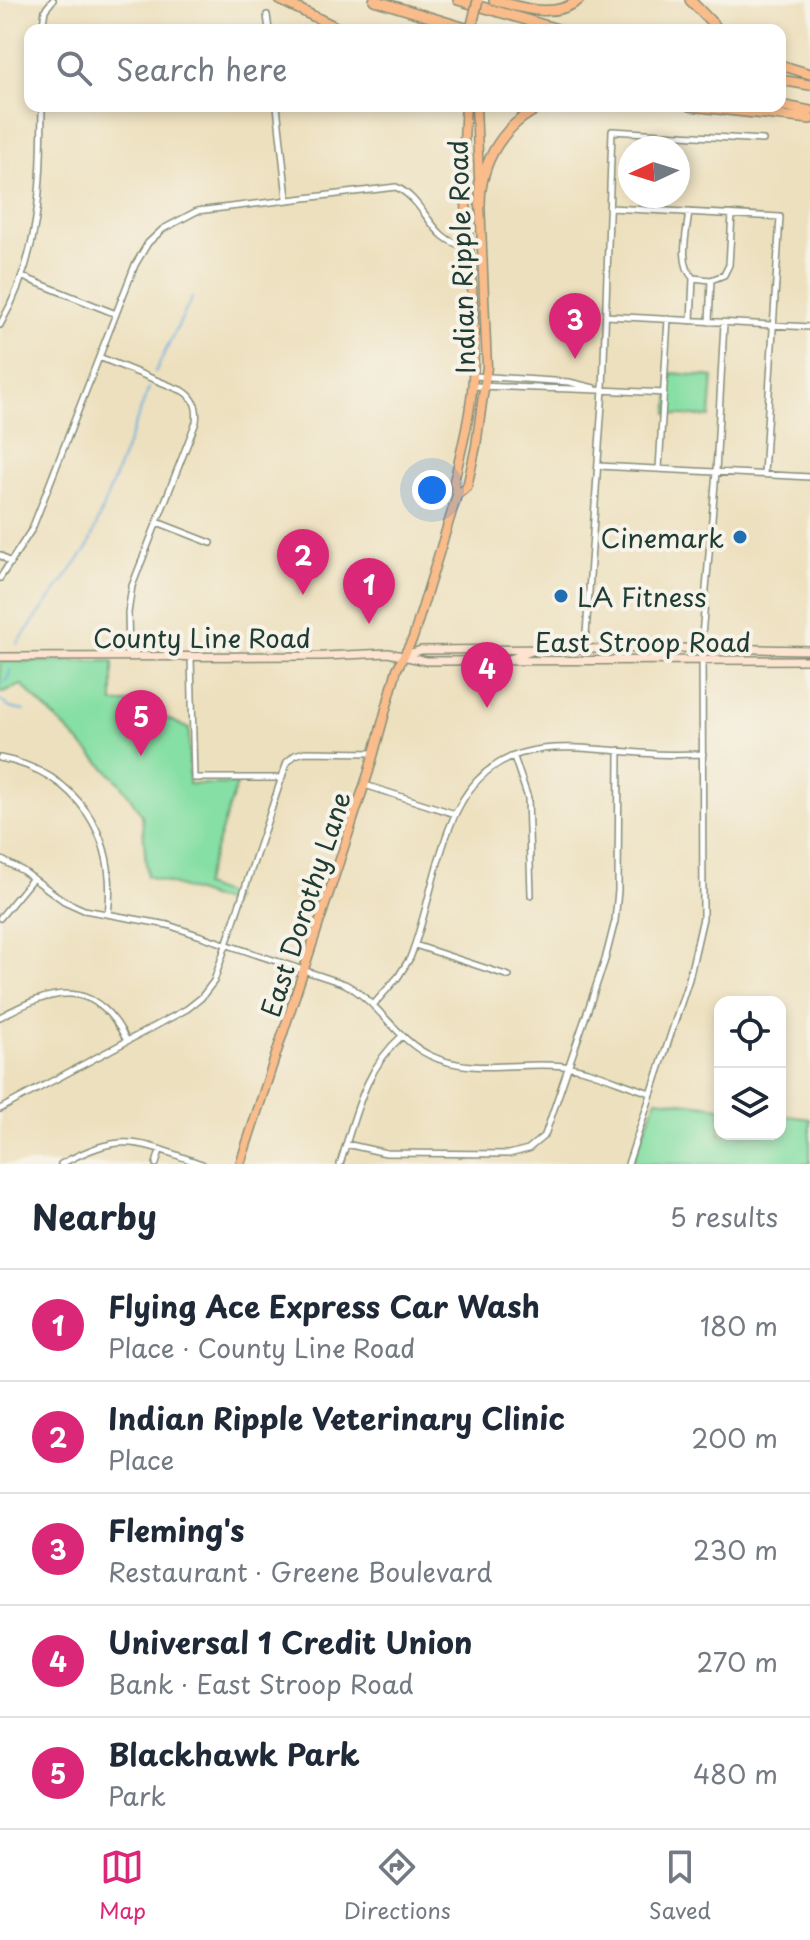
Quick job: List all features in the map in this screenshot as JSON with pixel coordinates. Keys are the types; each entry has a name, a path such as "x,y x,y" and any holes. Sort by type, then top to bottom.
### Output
{"highway":[{"path":"280,0 330,24"},
{"path":"374,0 461,24"},
{"path":"458,0 540,24"},
{"path":"473,24 478,0"},
{"path":"494,0 534,10 556,11 579,0"},
{"path":"690,0 713,24"},
{"path":"786,67 810,74"},
{"path":"786,81 810,85"},
{"path":"786,106 810,111"},
{"path":"480,205 486,169 498,142 520,118 532,112"},
{"path":"745,112 810,119"}],"main road":[{"name":"Indian Ripple Road","path":"404,656 413,638 457,495 454,481 473,386 473,298 464,161 466,112"},
{"name":"Indian Ripple Road","path":"457,495 467,487 486,376 476,112"},
{"path":"468,241 477,243 478,257 484,265"},
{"path":"496,650 501,651 508,661 537,649"},
{"name":"East Stroop Road","path":"404,656 421,650 810,650"},
{"name":"County Line Road","path":"0,657 318,657 388,653 404,656"},
{"name":"East Stroop Road","path":"404,656 426,661 810,660"},
{"name":"East Dorothy Lane","path":"240,1164 365,785 397,669 404,656"}],"street":[{"path":"42,24 45,3 53,0"},
{"path":"267,15 268,24"},
{"path":"0,325 23,277 35,236 39,207 42,112"},
{"path":"278,112 287,198"},
{"path":"585,649 603,389 612,131 763,140"},
{"path":"0,578 32,529 144,249 175,221 209,208 396,187 408,194 440,236 468,241"},
{"path":"610,208 780,217 764,474"},
{"path":"689,212 687,272 693,278 711,280 724,275 729,265 732,214"},
{"path":"23,277 116,314"},
{"path":"691,321 693,278"},
{"path":"709,322 711,280"},
{"path":"606,316 810,327"},
{"path":"659,469 668,319"},
{"path":"628,1164 689,979 703,918 703,648 724,323"},
{"path":"99,357 183,391 196,405 196,422 131,594 129,656"},
{"path":"474,376 569,382 594,388 664,393"},
{"path":"473,386 566,390 594,388"},
{"path":"598,466 810,477"},
{"path":"157,522 211,543"},
{"path":"0,555 11,563"},
{"path":"191,657 194,778 280,778"},
{"path":"374,1004 398,977 415,945 433,876 455,814 479,780 514,757 554,746 703,754"},
{"path":"346,1144 386,1153 509,1154 528,1149 541,1140 549,1129 615,921 619,750"},
{"path":"0,1109 201,998 214,981 286,762 298,753 375,753"},
{"path":"514,757 528,798 531,895"},
{"path":"0,758 27,765 48,775 88,813 107,857 110,887 108,914"},
{"path":"365,785 455,814"},
{"path":"0,859 74,906 150,920 345,984 374,1004 402,1036 430,1055 452,1063 480,1067 569,1066 651,1093"},
{"path":"0,918 33,878"},
{"path":"415,945 509,976"},
{"path":"0,1017 43,996 61,993 78,995 107,1011 127,1041"},
{"path":"340,1164 370,1075 383,1054 402,1036"},
{"path":"61,1164 107,1143 135,1143 202,1164"},
{"path":"156,1164 160,1150"}],"green space":[{"path":"672,373 713,377 710,417 668,414"},
{"path":"113,661 113,703 135,703 189,729 189,784 237,784 203,886 233,897 231,904 147,876 142,815 121,784 22,685 0,693 0,662"},
{"path":"657,1099 714,1106 714,1140 786,1140 786,1116 810,1119 810,1164 631,1164"}],"waterway":[{"path":"155,372 192,298"},
{"path":"17,644 88,547 149,388"},
{"path":"0,685 8,678 11,669"},
{"path":"0,700 10,708 24,711"}],"place":[{"name":"Fleming's","path":"575,359"},
{"name":"Cinemark","path":"740,537"},
{"name":"Indian Ripple Veterinary Clinic","path":"303,595"},
{"name":"LA Fitness","path":"561,596"},
{"name":"Flying Ace Express Car Wash","path":"369,624"},
{"name":"Universal 1 Credit Union","path":"487,708"},
{"name":"Blackhawk Park","path":"141,756"}]}
